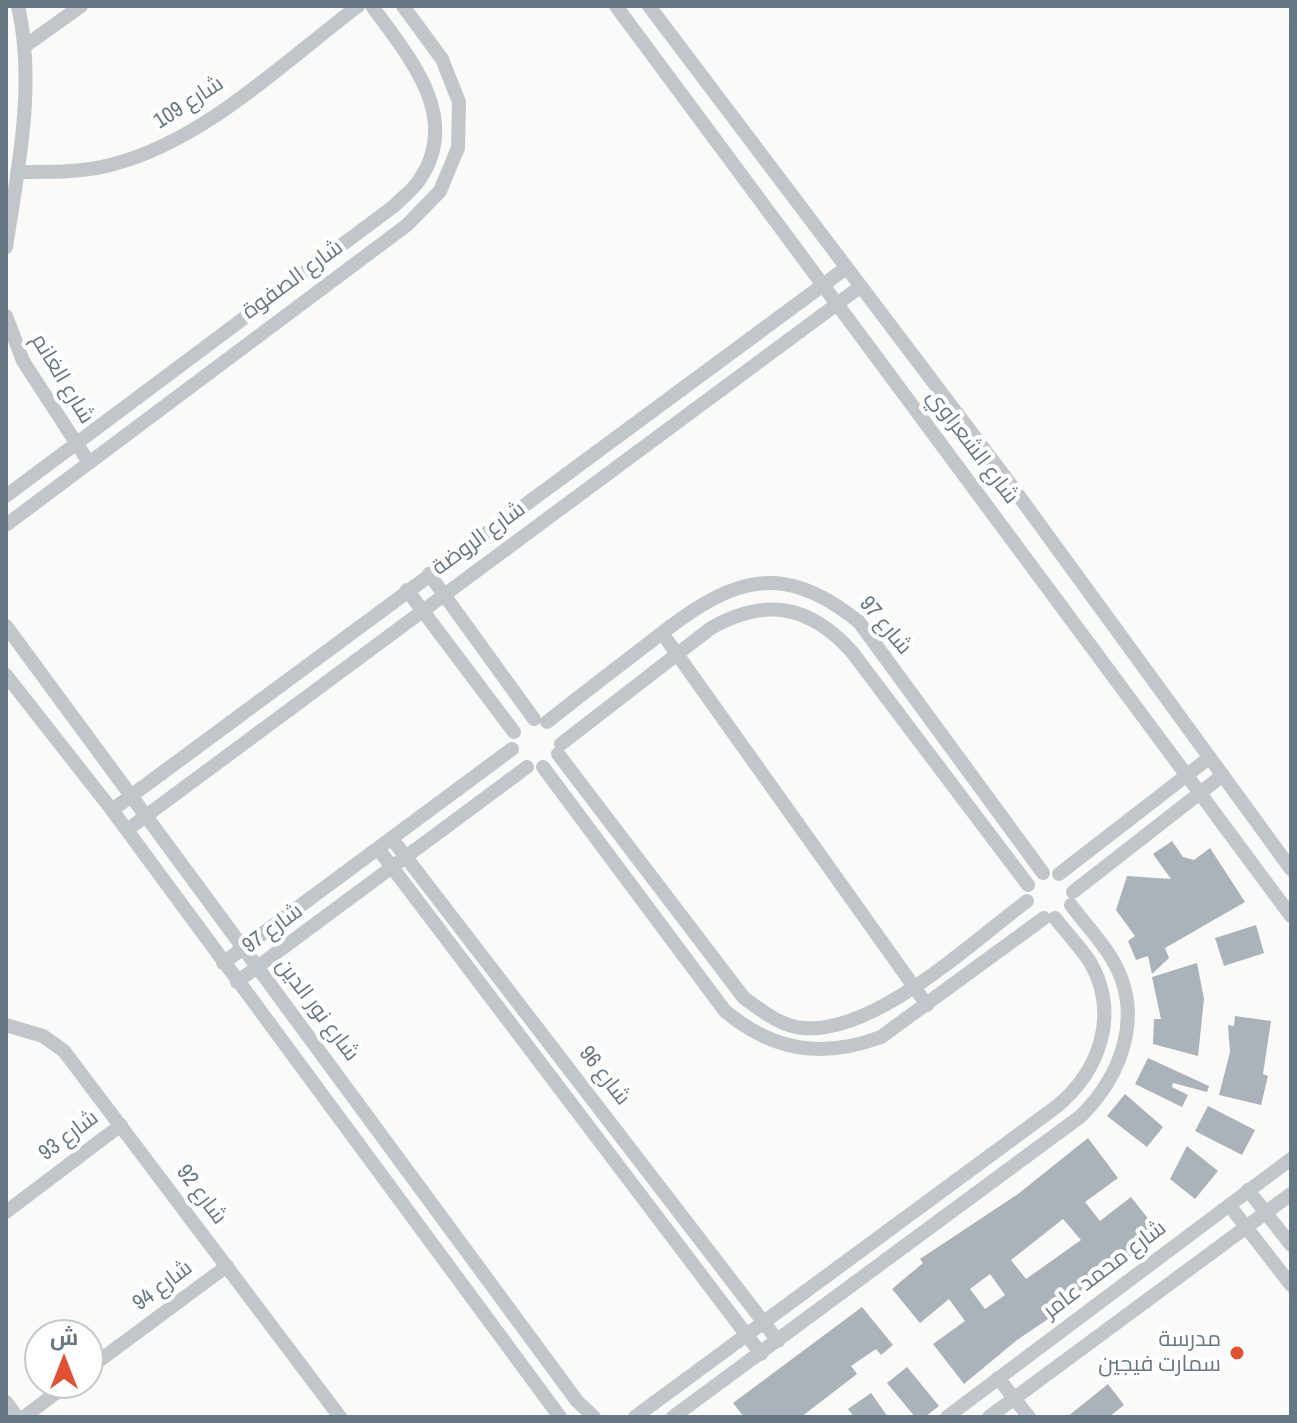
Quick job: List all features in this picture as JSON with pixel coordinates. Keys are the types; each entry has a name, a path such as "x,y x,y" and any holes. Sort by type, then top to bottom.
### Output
{"street":[{"path":"6,247 17,172 25,46 18,6"},
{"path":"25,46 81,6"},
{"name":"شارع 109","path":"17,172 70,172 112,165 152,152 191,133 358,6"},
{"name":"شارع الصفوة","path":"6,496 74,442 394,206 421,179 435,144 434,107 420,72 372,6"},
{"name":"شارع الصفوة","path":"6,525 407,225 440,191 458,148 459,102 442,59 403,6"},
{"name":"شارع الشعراوي","path":"616,6 1291,916"},
{"name":"شارع الشعراوي","path":"649,6 1005,477 1291,869"},
{"name":"شارع الروضة","path":"112,810 846,268"},
{"name":"شارع الروضة","path":"127,830 421,609 860,287"},
{"name":"شارع الغانم","path":"6,316 23,361 88,461"},
{"path":"429,574 541,720 557,731 560,749 744,998 770,1017 800,1028 832,1028 863,1018 914,986 1028,893 1043,873 1059,874 1209,758"},
{"name":"شارع 97","path":"541,720 701,603 732,588 766,583 800,587 832,600 859,622 1043,873"},
{"path":"407,590 514,732"},
{"name":"شارع 97","path":"560,749 677,653 734,615 760,609 786,610 812,618 834,632 1028,893"},
{"name":"شارع نور الدين","path":"6,626 577,1401 594,1417"},
{"path":"662,633 927,1005"},
{"path":"6,675 127,830 560,1417"},
{"path":"541,720 522,723 514,732 512,749 527,767 543,767 560,749"},
{"name":"شارع 97","path":"223,963 512,749"},
{"name":"شارع 97","path":"237,982 527,767"},
{"path":"543,767 725,1011 746,1028 771,1041 798,1049 827,1051 855,1047 881,1037 927,1005 1050,918 1223,775"},
{"name":"شارع 96","path":"392,839 778,1341"},
{"name":"شارع 96","path":"379,850 761,1354"},
{"path":"673,1417 1081,1116 1112,1078 1127,1031 1123,983 1113,960 1059,874"},
{"path":"635,1417 1056,1107 1083,1082 1102,1040 1102,994 1088,960 1050,918 1033,912 1028,893"},
{"name":"شارع 92","path":"6,1025 43,1036 64,1051 337,1416"},
{"name":"شارع 93","path":"6,1212 121,1125"},
{"name":"شارع محمد عامر","path":"947,1417 1291,1159"},
{"path":"1248,1190 1291,1245"},
{"path":"978,1393 993,1416 1291,1194"},
{"path":"1229,1205 1291,1285"},
{"name":"شارع 94","path":"104,1357 227,1266"},
{"path":"998,1378 1029,1417"},
{"path":"24,1417 48,1399"},
{"path":"6,1402 17,1417"}],"building":[{"path":"1172,841 1183,857 1194,860 1210,848 1245,902 1165,948 1169,958 1152,974 1148,956 1136,960 1128,941 1135,936 1116,910 1127,876 1171,879 1153,854"},
{"path":"1256,925 1264,953 1224,966 1215,938"},
{"path":"1197,963 1204,999 1198,1056 1153,1044 1154,1019 1161,1019 1152,977"},
{"path":"1235,1016 1271,1021 1263,1074 1268,1076 1261,1105 1219,1095 1230,1052 1228,1025 1234,1026"},
{"path":"1148,1058 1209,1086 1207,1092 1173,1083 1172,1087 1188,1095 1182,1107 1135,1084"},
{"path":"1125,1094 1163,1127 1147,1147 1107,1116"},
{"path":"1208,1106 1255,1130 1242,1155 1195,1131"},
{"path":"1088,1138 1118,1178 1085,1202 1100,1221 1131,1197 1162,1236 1090,1283 1094,1288 1017,1340 964,1384 933,1344 965,1321 949,1299 920,1323 892,1289 923,1263 920,1259 1018,1194","holes":["1063,1219 1081,1240 1026,1279 1011,1260","990,1274 1005,1295 985,1309 970,1289"]},
{"path":"1187,1146 1218,1171 1195,1199 1170,1179"},
{"path":"862,1307 893,1345 881,1355 876,1349 851,1366 857,1374 801,1417 744,1417 733,1403"},
{"path":"907,1367 939,1406 925,1417 915,1417 887,1383"},
{"path":"1108,1384 1124,1405 1109,1417 1067,1417"},
{"path":"871,1393 888,1417 854,1417 848,1409"}],"place":[{"name":"مدرسة سمارت فيجين","path":"1237,1353"}]}
